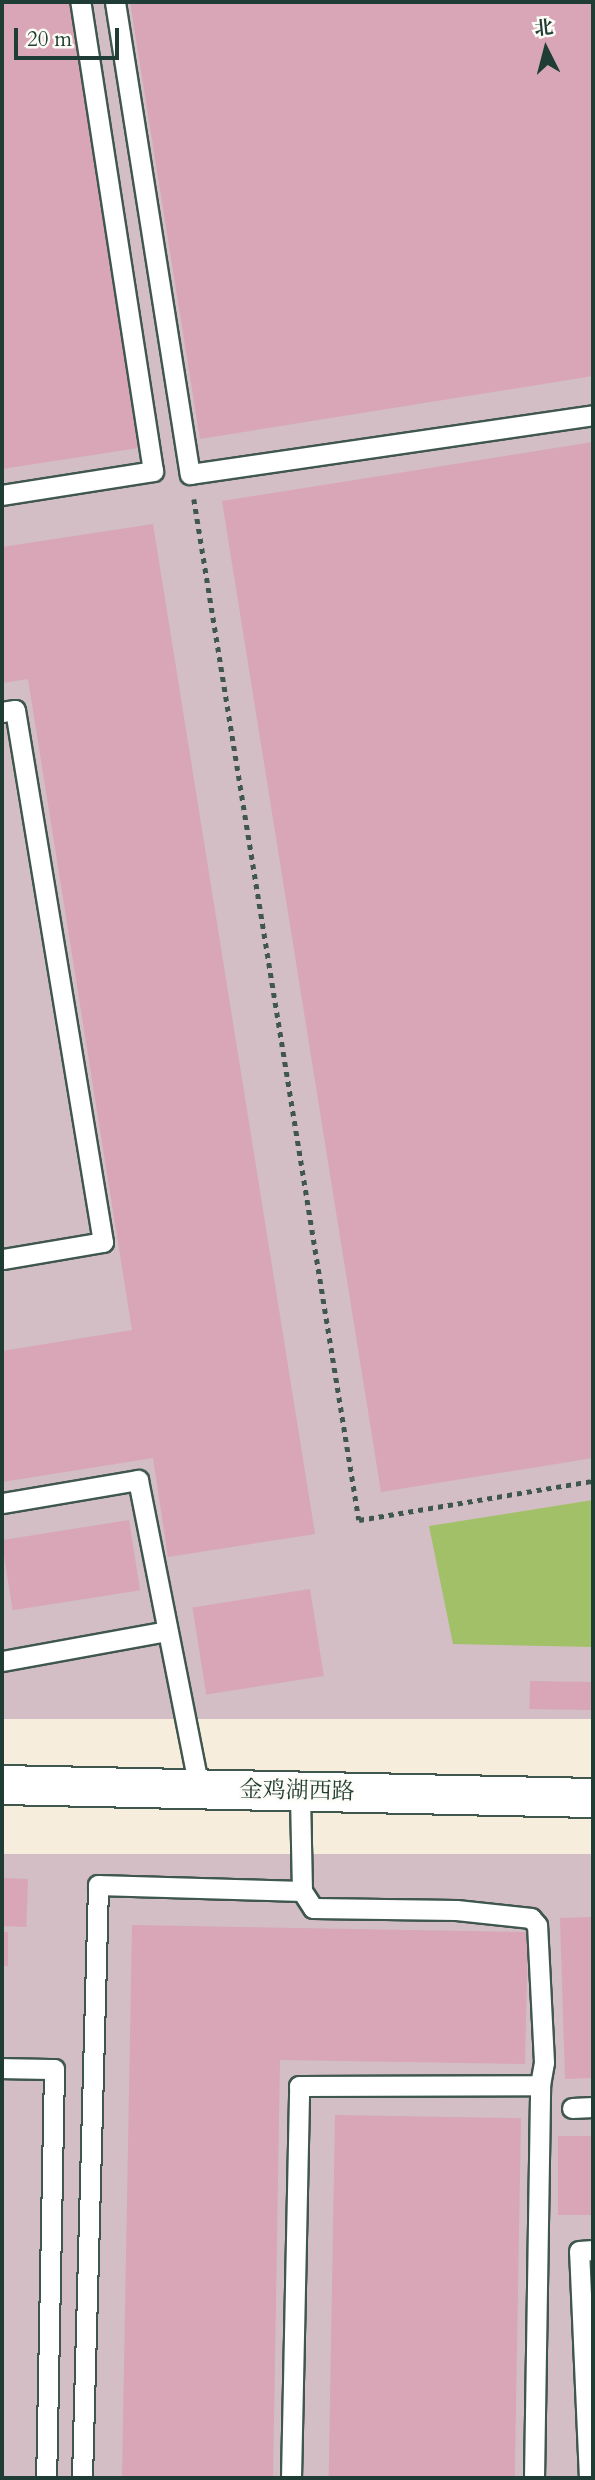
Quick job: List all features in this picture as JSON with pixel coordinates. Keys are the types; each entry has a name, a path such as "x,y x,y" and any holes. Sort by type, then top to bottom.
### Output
{"street":[{"name":"金鸡湖西路","path":"2,1785 593,1798"}],"lane":[{"path":"2,495 153,471 80,2"},
{"path":"115,2 190,474 593,415"},
{"path":"2,712 15,710 103,1242 2,1259"},
{"path":"2,1503 138,1480 198,1789"},
{"path":"2,1661 167,1631"},
{"path":"300,1792 302,1891 313,1908 456,1910 531,1918 537,1925 544,2062 540,2085 534,2478"},
{"path":"82,2478 98,1885 302,1891"},
{"path":"2,2068 54,2069 46,2478"},
{"path":"290,2478 299,2086 540,2085"},
{"path":"572,2108 593,2107"},
{"path":"590,2466 579,2250 593,2250"}],"path":[{"path":"190,474 359,1520 593,1481"}],"shaded area":[{"path":"2,2 593,2 593,1719 2,1719"},
{"path":"2,1854 593,1854 593,2478 2,2478"}],"green space":[{"path":"593,1500 593,1647 453,1644 429,1526"}],"building":[{"path":"2,2 70,2 138,448 2,469"},
{"path":"130,2 593,2 593,376 200,439"},
{"path":"593,442 593,1458 381,1492 222,501"},
{"path":"153,524 315,1534 168,1557 153,1458 2,1482 2,1351 132,1330 28,679 2,683 2,547"},
{"path":"129,1520 140,1590 13,1610 2,1540"},
{"path":"310,1589 324,1676 206,1695 192,1608"},
{"path":"530,1681 593,1682 593,1710 530,1709"},
{"path":"2,1878 28,1879 26,1927 2,1926"},
{"path":"593,1917 593,2078 565,2079 560,1918"},
{"path":"132,1925 528,1932 525,2064 280,2060 273,2478 122,2478"},
{"path":"2,1932 8,1932 8,1966 2,1966"},
{"path":"335,2115 521,2118 515,2478 329,2478"},
{"path":"558,2136 593,2136 593,2215 558,2215"}]}
